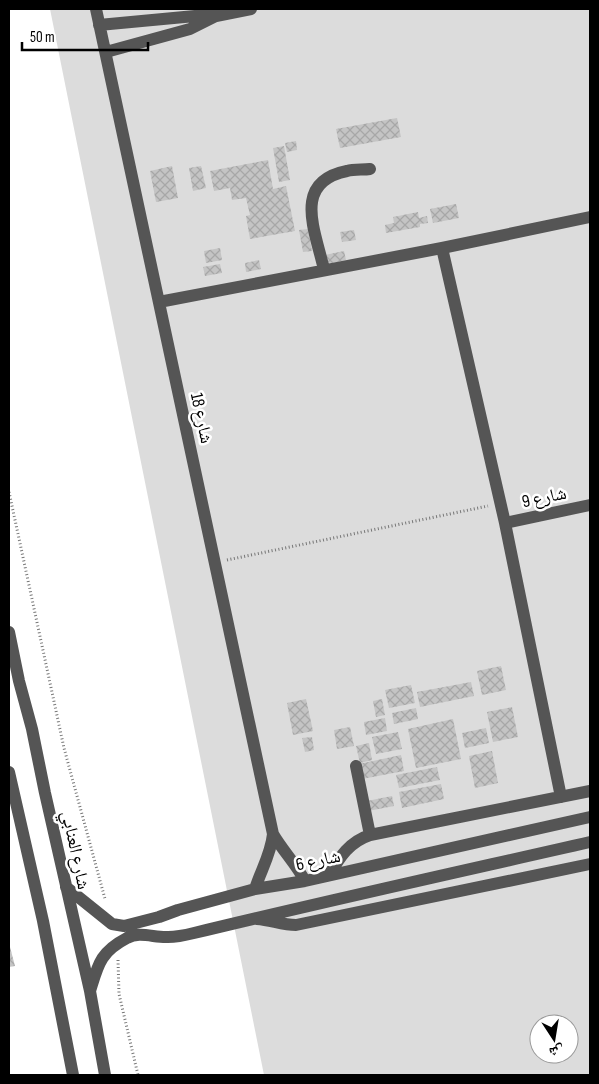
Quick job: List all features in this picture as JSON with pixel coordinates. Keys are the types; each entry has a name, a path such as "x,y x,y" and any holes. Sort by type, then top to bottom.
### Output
{"street":[{"name":"شارع 18","path":"96,9 273,834 305,881"},
{"path":"99,25 195,16 216,16 251,9"},
{"path":"106,52 190,29 216,16"},
{"path":"324,270 312,220 311,200 318,185 329,176 348,171 370,170"},
{"path":"159,302 442,248 590,217"},
{"path":"442,248 501,503 561,797"},
{"name":"شارع 9","path":"505,523 590,505"},
{"name":"شارع العنابي","path":"9,632 90,991 105,1075"},
{"path":"356,766 370,834"},
{"path":"9,772 43,921 72,1075"},
{"path":"329,875 345,850 353,843 370,834 590,791"},
{"name":"شارع 6","path":"112,924 124,926 255,889 305,881 590,817"},
{"name":"شارع 18","path":"255,889 269,855 273,834"},
{"path":"90,991 98,964 108,949 128,936 168,937 192,933 250,918 590,842"},
{"path":"250,918 296,925 590,864"},
{"path":"66,887 112,924"},
{"path":"159,917 168,937"}],"path":[{"path":"9,492 64,748 112,924"},
{"path":"215,563 501,503"},
{"path":"117,944 120,994 138,1075"}],"shaded area":[{"path":"50,9 590,9 590,1075 264,1075"}],"building":[{"path":"397,118 401,137 340,148 336,129"},
{"path":"296,141 297,150 287,152 285,143"},
{"path":"284,146 290,180 279,182 273,148"},
{"path":"268,160 273,189 286,186 295,231 250,239 246,216 250,215 246,198 232,200 230,188 214,191 210,171"},
{"path":"172,166 178,198 156,202 150,171"},
{"path":"201,166 206,188 193,191 189,168"},
{"path":"456,204 459,218 433,223 430,209"},
{"path":"418,212 419,218 427,216 428,223 420,224 420,227 386,233 385,225 394,223 393,217"},
{"path":"308,229 312,251 303,252 299,230"},
{"path":"354,230 356,240 342,242 340,232"},
{"path":"220,248 222,260 206,263 204,251"},
{"path":"344,251 346,260 327,264 325,255"},
{"path":"259,260 261,269 246,272 245,263"},
{"path":"220,264 222,273 205,276 203,267"},
{"path":"501,666 506,690 482,695 477,671"},
{"path":"471,682 474,696 420,707 417,692"},
{"path":"411,685 415,703 389,708 385,690"},
{"path":"306,699 313,731 293,735 287,703"},
{"path":"382,699 385,715 376,717 373,701"},
{"path":"512,707 518,737 493,742 487,712"},
{"path":"416,708 418,719 394,724 392,713"},
{"path":"385,718 387,731 366,735 364,722"},
{"path":"453,719 461,759 416,768 408,729"},
{"path":"350,727 354,746 337,749 334,730"},
{"path":"486,728 489,743 465,748 462,733"},
{"path":"398,732 402,749 376,754 372,737"},
{"path":"312,737 314,750 305,752 302,738"},
{"path":"369,743 372,760 360,763 356,746"},
{"path":"492,751 498,783 475,788 469,756"},
{"path":"401,755 404,771 362,779 359,764"},
{"path":"437,767 440,780 399,788 396,775"},
{"path":"441,784 444,799 402,808 399,792"},
{"path":"392,796 394,806 368,811 367,801"},
{"path":"9,948 15,966 9,967"}]}
